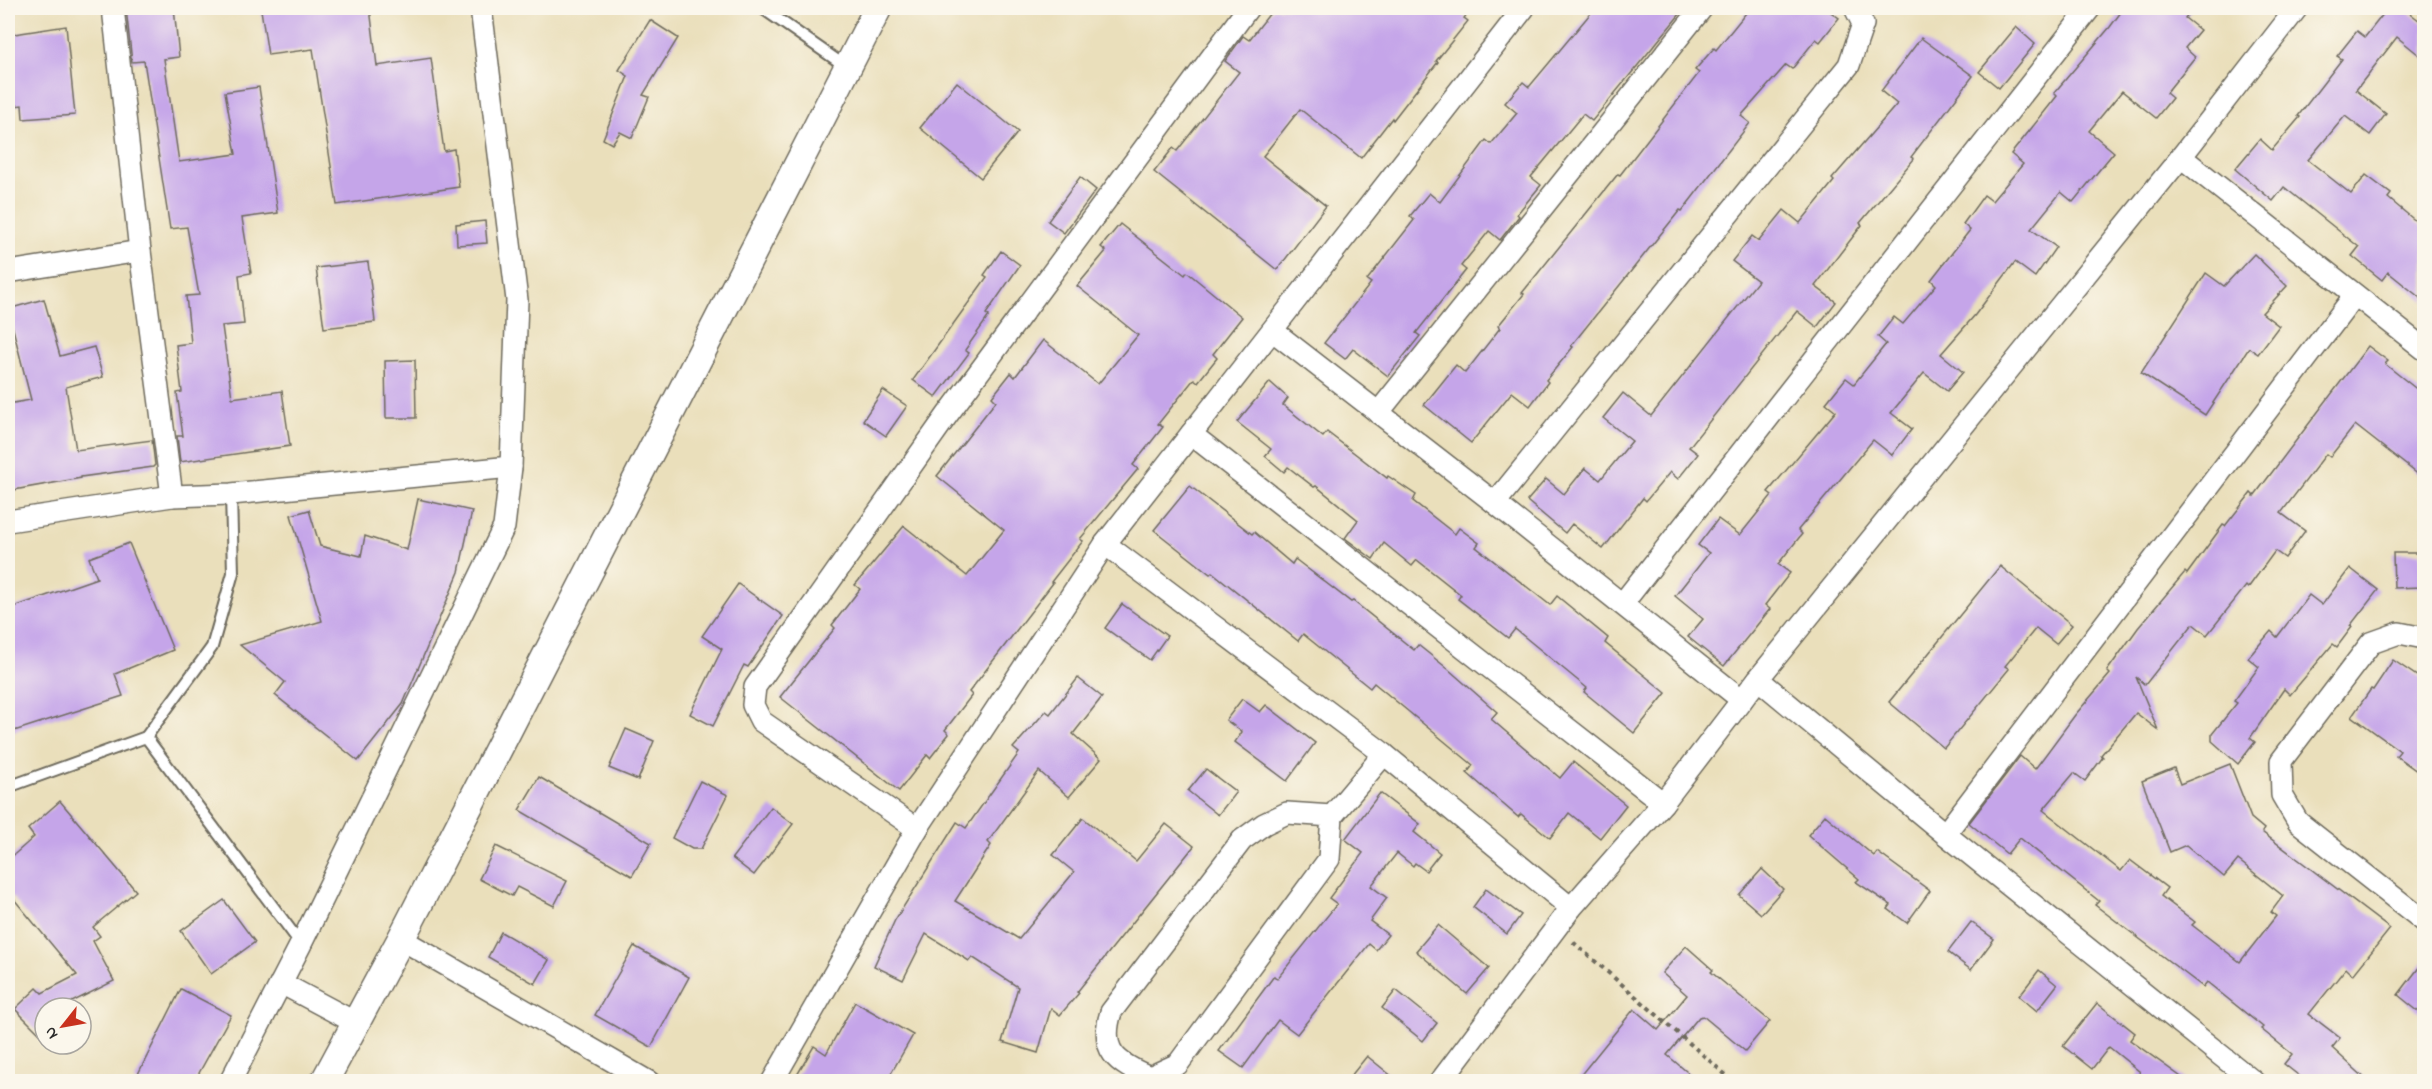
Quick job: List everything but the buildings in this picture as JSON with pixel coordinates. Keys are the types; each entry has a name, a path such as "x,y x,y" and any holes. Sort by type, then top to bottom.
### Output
{"street":[{"path":"112,8 140,251 172,496"},
{"path":"230,1082 301,944 504,527 511,467 517,300 481,8"},
{"path":"324,1082 401,939 878,8"},
{"path":"917,829 761,721 753,705 755,687 948,414 1248,8"},
{"path":"772,1082 917,829 1105,544 1524,8"},
{"path":"1378,413 1702,8"},
{"path":"1495,503 1849,64 1863,24 1855,8"},
{"path":"1440,1082 1571,908 1663,802 1758,679 2181,157 2297,8"},
{"path":"1623,603 2087,9"},
{"path":"2181,157 2424,349"},
{"path":"8,272 140,251"},
{"path":"1945,834 2355,295"},
{"path":"1273,331 1623,603 1742,700"},
{"path":"1191,434 1663,802"},
{"path":"8,521 172,496 231,494 511,467"},
{"path":"1105,544 1383,754 1571,908"},
{"path":"2424,638 2399,633 2372,643 2281,761 2282,795 2298,822 2424,921"},
{"path":"1758,679 1945,834 2254,1082"},
{"path":"1332,816 1287,813 1264,824 1242,840 1111,1012 1106,1030 1108,1049 1125,1067 1150,1077 1178,1064 1329,859 1332,816 1383,754"},
{"path":"401,939 649,1082"},
{"path":"281,983 356,1023"}],"lane":[{"path":"762,8 848,68"},
{"path":"8,787 146,737 212,647 233,573 231,494"},
{"path":"146,737 301,944"}],"path":[{"path":"1557,928 1734,1082"}]}
